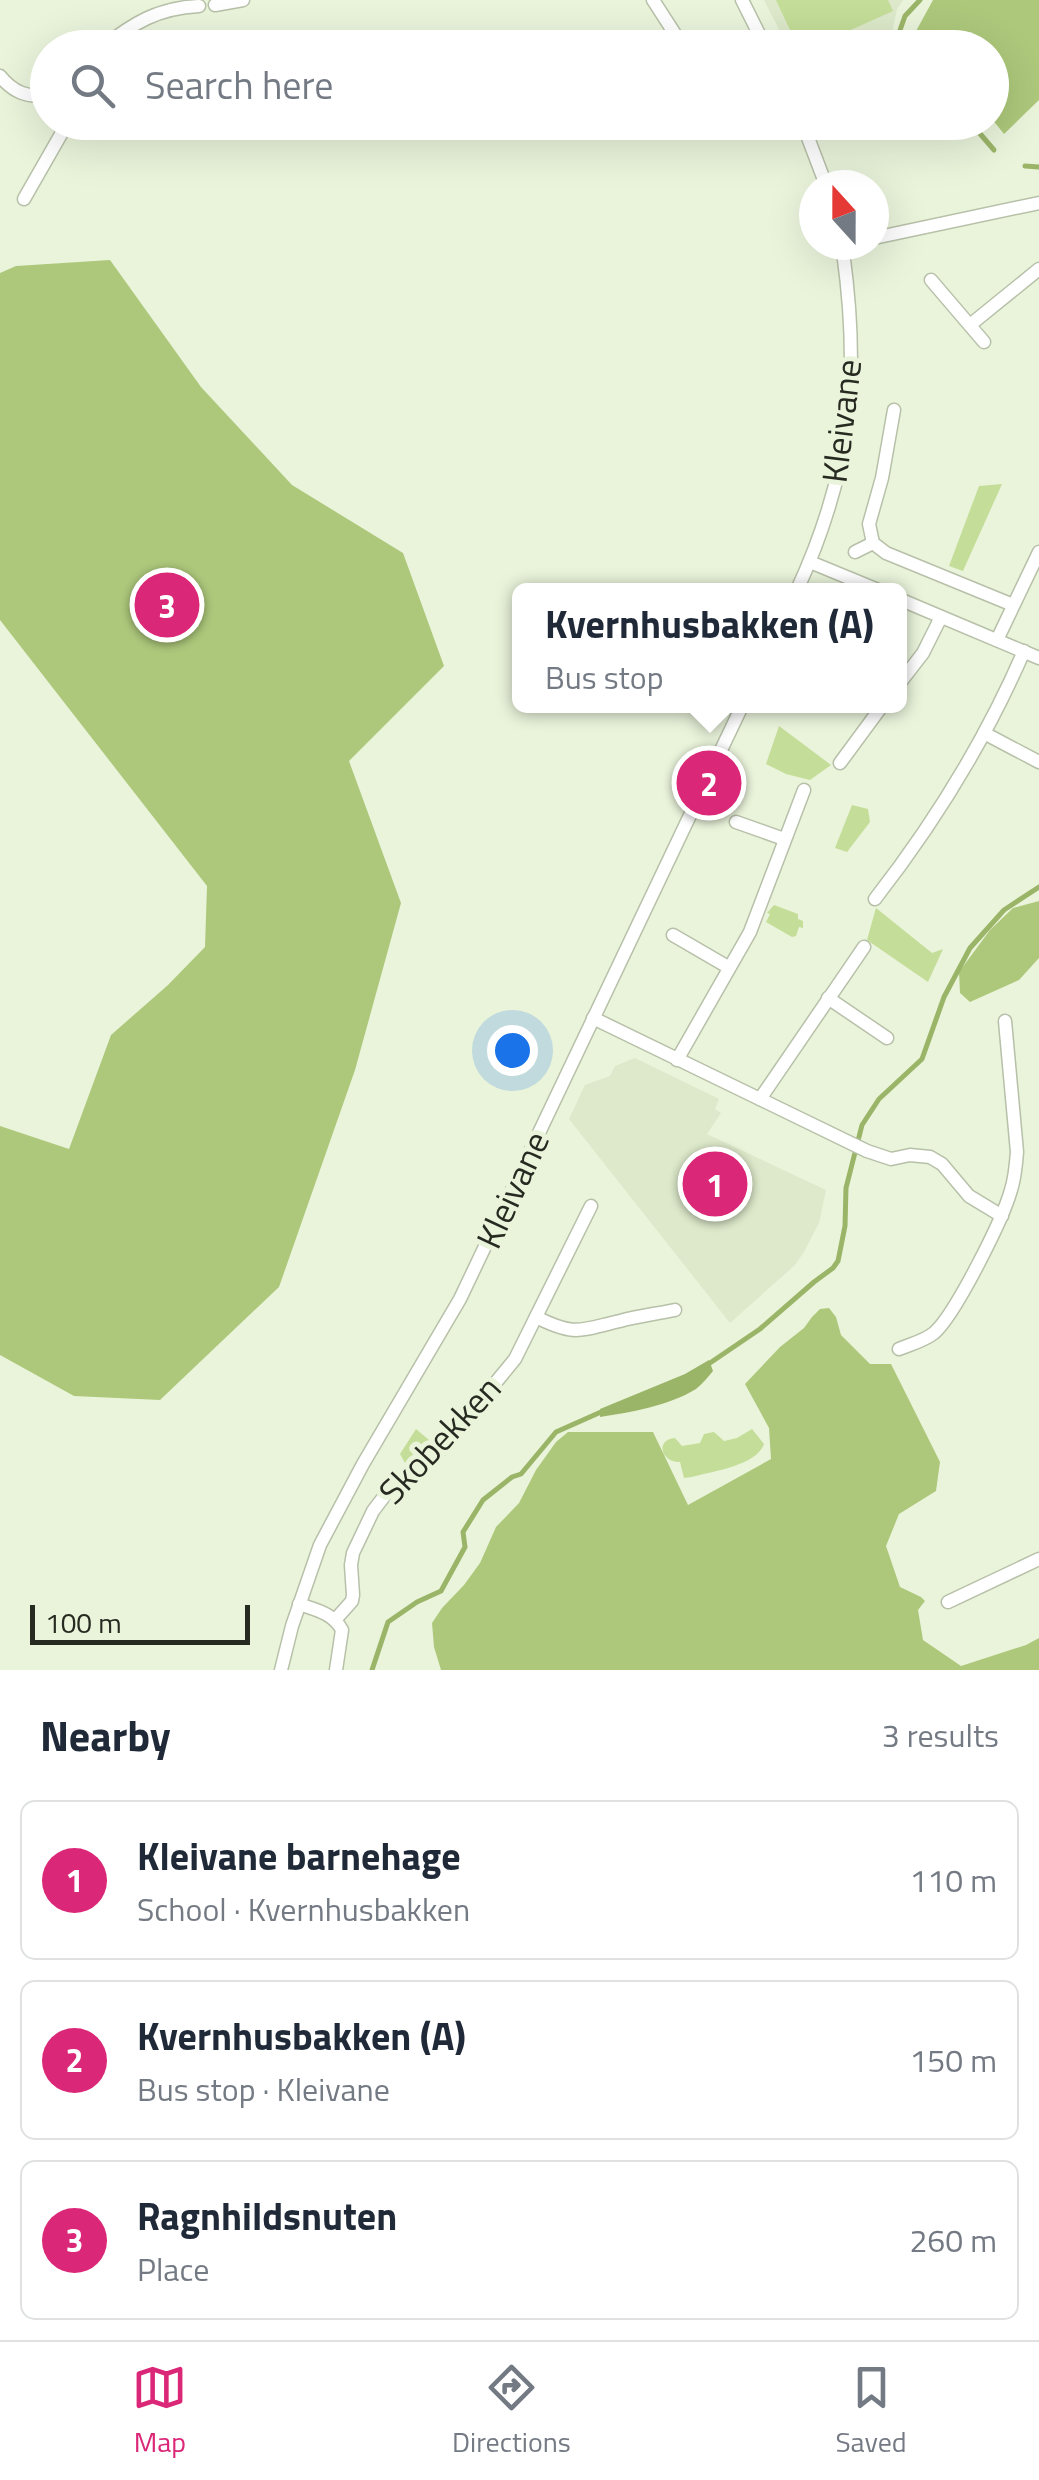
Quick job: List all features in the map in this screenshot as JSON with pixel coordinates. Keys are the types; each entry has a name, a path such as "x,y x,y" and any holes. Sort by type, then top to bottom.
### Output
{"street":[{"path":"215,5 243,0"},
{"path":"654,0 673,30"},
{"path":"742,0 757,30"},
{"path":"128,30 167,9 199,6"},
{"path":"0,76 8,85 30,96"},
{"path":"24,199 58,140"},
{"path":"809,140 820,170"},
{"path":"889,235 1039,203"},
{"name":"Kleivane","path":"800,583 825,522 841,464 851,395 852,332 845,260"},
{"path":"970,326 1039,269"},
{"path":"931,280 984,342"},
{"path":"894,410 869,524 873,543 886,553 1013,605"},
{"path":"855,552 873,543"},
{"path":"997,640 1039,552"},
{"path":"810,562 861,583"},
{"path":"907,602 1039,658"},
{"path":"907,674 924,653 942,617"},
{"path":"875,898 943,806 1024,652"},
{"name":"Kleivane","path":"281,1670 320,1545 460,1299 739,713"},
{"path":"840,763 872,713"},
{"path":"984,733 1039,762"},
{"path":"677,1060 750,932 804,790"},
{"path":"736,822 784,838"},
{"path":"673,936 728,967"},
{"path":"760,1099 864,947"},
{"path":"828,998 887,1038"},
{"path":"593,1018 882,1156 930,1157 942,1164 969,1196 1002,1216"},
{"path":"899,1349 928,1337 948,1318 1011,1192 1017,1152 1005,1021"},
{"name":"Skobekken","path":"336,1670 342,1630 336,1620 352,1602 353,1553 379,1502 436,1455 507,1370 591,1206"},
{"path":"536,1317 577,1331 674,1310"},
{"path":"948,1602 1039,1559"},
{"path":"299,1604 336,1620"}],"shaded area":[{"path":"764,0 903,0 893,30 779,30"},
{"path":"776,0 888,0 893,11 851,30 790,30"},
{"path":"933,0 1039,0 1039,100 1009,129 1009,30 917,30"},
{"path":"110,260 201,387 292,485 403,553 444,666 349,761 401,903 355,1070 279,1287 160,1400 74,1396 0,1355 0,1126 69,1149 111,1035 205,947 207,886 0,620 0,273 16,266"},
{"path":"1002,484 963,571 949,566 979,486"},
{"path":"779,726 831,765 810,780 766,764"},
{"path":"852,805 868,809 870,822 847,852 835,848"},
{"path":"1039,901 1039,958 1019,980 970,1002 960,993 959,972 990,930 1013,908"},
{"path":"774,905 798,914 803,921 796,936 766,922"},
{"path":"876,908 932,953 943,949 928,982 867,940"},
{"path":"635,1058 719,1099 715,1109 721,1113 707,1134 826,1190 819,1223 795,1265 730,1323 569,1119 585,1085 610,1076 615,1066"},
{"path":"829,1308 841,1335 870,1364 891,1364 940,1462 936,1491 899,1514 886,1546 900,1587 925,1601 918,1610 923,1640 961,1666 1039,1638 1039,1670 441,1670 432,1623 480,1563 496,1527 519,1503 556,1442 568,1432 653,1432 688,1505 771,1459 769,1428 745,1384 820,1309"},
{"path":"709,1360 713,1371 685,1395 650,1408 600,1417 600,1409"},
{"path":"416,1429 436,1446 409,1470 400,1454"},
{"path":"752,1429 764,1444 759,1451 743,1463 722,1470 684,1478 680,1462 669,1459 663,1451 664,1443 675,1438 682,1446 700,1443 704,1434 714,1432 724,1441"}],"waterway":[{"path":"900,30 905,16 920,0"},
{"path":"985,140 994,150"},
{"path":"1025,166 1039,167"},
{"path":"707,1365 760,1329 838,1261 845,1226 846,1188 862,1125 879,1099 922,1059 944,997 970,948 1004,910 1039,887"},
{"path":"372,1670 388,1622 441,1591 465,1547 463,1532 483,1500 521,1474 556,1432 601,1412"}],"place":[{"name":"Ragnhildsnuten","path":"167,605"},
{"name":"Kvernhusbakken (A)","path":"709,783"},
{"name":"Kleivane barnehage","path":"715,1184"}]}
